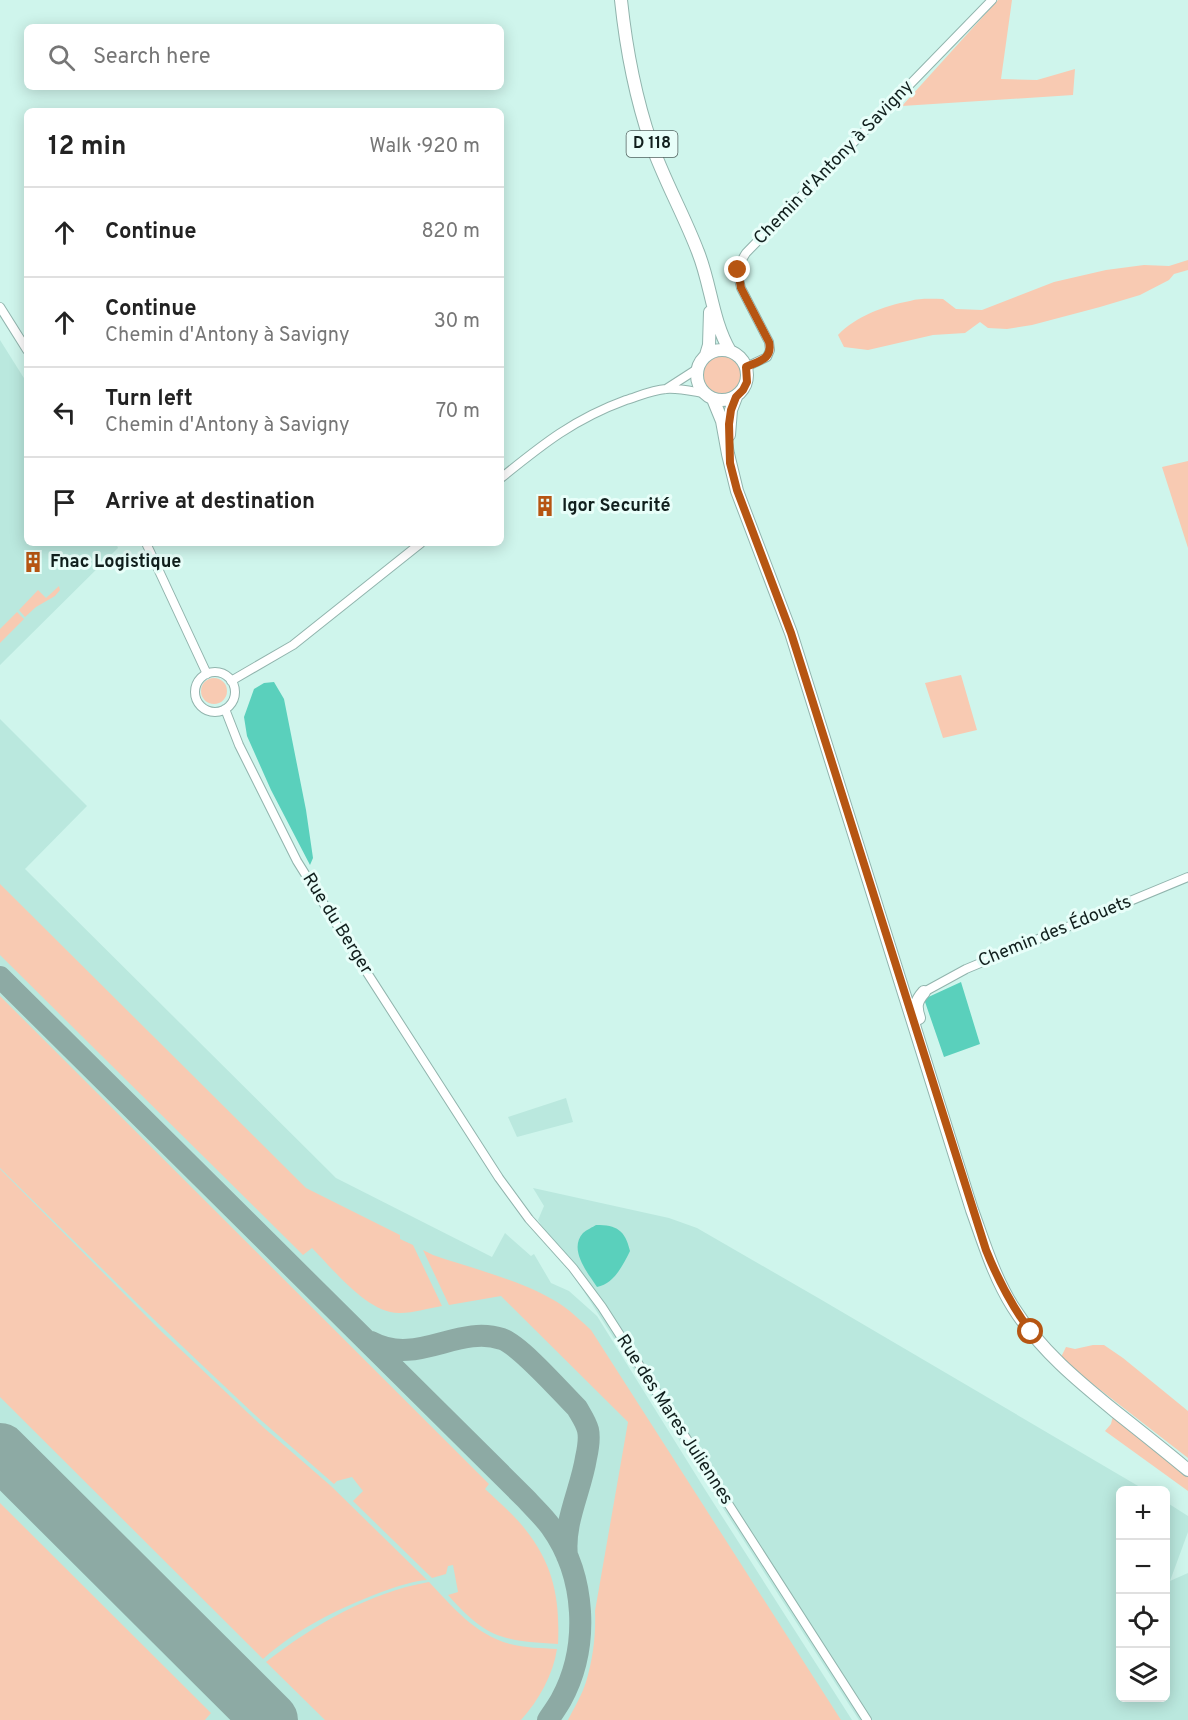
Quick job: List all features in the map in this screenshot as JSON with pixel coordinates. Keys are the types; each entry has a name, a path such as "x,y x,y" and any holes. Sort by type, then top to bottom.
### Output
{"main road":[{"name":"D 118","path":"621,0 626,46 651,143 699,254 720,329 730,351"},
{"name":"D 118","path":"706,282 711,331 706,356"},
{"path":"730,463 731,410 736,397 747,382 746,367 730,351 718,350 706,356 700,363 697,369 697,382 722,421 730,463 746,518 791,633 986,1250 1014,1308 1044,1347 1072,1376 1188,1470"},
{"path":"708,396 723,401 736,397"},
{"path":"889,945 897,952 911,993 924,992"},
{"path":"924,992 917,1001 916,1007 926,1043 924,1057"}],"street":[{"name":"Chemin d'Antony à Savigny","path":"746,367 767,357 770,353 770,346 741,288 738,270 746,253 992,0"},
{"path":"0,307 24,345"},
{"path":"504,476 544,443 580,421 605,408 665,389 697,369"},
{"path":"665,389 708,396"},
{"path":"147,546 207,674"},
{"path":"231,681 293,645 417,546"},
{"path":"217,672 222,673 231,681 234,688 233,699 225,709 208,710 197,700 196,685 202,676 217,672"},
{"name":"Rue du Berger","path":"225,709 239,745 297,861 468,1130"},
{"name":"Chemin des Édouets","path":"924,992 966,969 1188,877"},
{"name":"Rue des Mares Juliennes","path":"468,1130 529,1219 573,1268 602,1307 867,1720"}],"shaded area":[{"path":"998,0 1012,0 1001,79 1037,80 1075,69 1073,95 902,106"},
{"path":"1188,260 1188,270 1174,274 1169,280 1140,295 1032,325 1007,329 988,328 980,322 965,333 933,335 868,350 844,347 838,335 853,322 871,313 914,300 943,299 956,309 982,310 1054,282 1106,270 1144,265 1169,266"},
{"path":"0,340 24,378 24,546 117,546 118,548 0,665"},
{"path":"722,355 730,356 736,361 741,367 741,383 736,389 730,394 722,395 714,394 708,389 703,383 702,375 703,367 708,361 714,356"},
{"path":"1188,461 1188,548 1162,467"},
{"path":"59,586 60,590 55,596 36,607 25,617 19,610 38,590 46,598"},
{"path":"17,612 24,619 0,643 0,629"},
{"path":"961,675 977,730 943,738 925,683"},
{"path":"214,678 223,682 227,691 223,700 214,704 205,700 201,691 205,682"},
{"path":"274,682 284,699 306,810 313,858 310,865 271,790 247,736 244,717 254,689 264,683"},
{"path":"0,719 87,806 25,869 336,1178 492,1257 505,1233 531,1256 534,1254 551,1283 569,1291 597,1316 852,1720 0,1720"},
{"path":"0,884 306,1188 400,1235 400,1239 413,1245 442,1306 405,1313 388,1311 376,1306 352,1289 312,1248 303,1255 0,955"},
{"path":"961,982 980,1044 944,1057 924,999"},
{"path":"0,996 489,1484 485,1489 525,1529 543,1556 556,1598 558,1644 509,1639 485,1629 473,1620 448,1595 458,1592 453,1565 448,1566 446,1574 432,1578 353,1501 363,1491 352,1477 334,1484 255,1415 144,1310 0,1168"},
{"path":"566,1098 573,1122 517,1137 508,1117"},
{"path":"0,1169 162,1332 263,1427 331,1486 427,1580 390,1589 356,1602 307,1627 263,1659 0,1397"},
{"path":"533,1188 669,1218 697,1228 1138,1486 1116,1486 1116,1702 1170,1702 1170,1581 1188,1573 1188,1720 859,1720 538,1220 544,1206"},
{"path":"596,1225 619,1230 626,1238 630,1251 613,1278 597,1287 578,1254 579,1240 583,1233"},
{"path":"423,1250 549,1297 591,1330 841,1720 568,1720 584,1687 590,1665 595,1611 628,1422 501,1296 449,1305"},
{"path":"1104,1345 1123,1358 1188,1411 1188,1458 1061,1357 1066,1347 1075,1349"},
{"path":"1113,1416 1188,1477 1188,1491 1105,1431 1111,1424"},
{"path":"0,1503 211,1713 205,1720 0,1720"},
{"path":"1170,1505 1188,1516 1188,1532 1170,1581"},
{"path":"429,1582 465,1619 486,1634 516,1645 557,1649 544,1687 521,1720 325,1720 266,1662 343,1612 385,1594"}],"taxiway":[{"path":"0,977 526,1499 551,1527 563,1546 577,1589 580,1635 577,1658 570,1679 561,1700 548,1720"},
{"path":"371,1342 388,1348 405,1350 469,1337 486,1336 502,1339 530,1360 577,1408 587,1427 589,1440 584,1470 568,1531 567,1556"}],"runway":[{"path":"0,1451 270,1720"}],"place":[{"name":"Igor Securité","path":"545,506"},
{"name":"Fnac Logistique","path":"33,562"}],"route":[{"path":"738,270 741,288 769,342 770,353 767,357 746,367 747,382 736,397 731,410 730,463 737,490 791,633 972,1210 1000,1283 1031,1332"}]}
